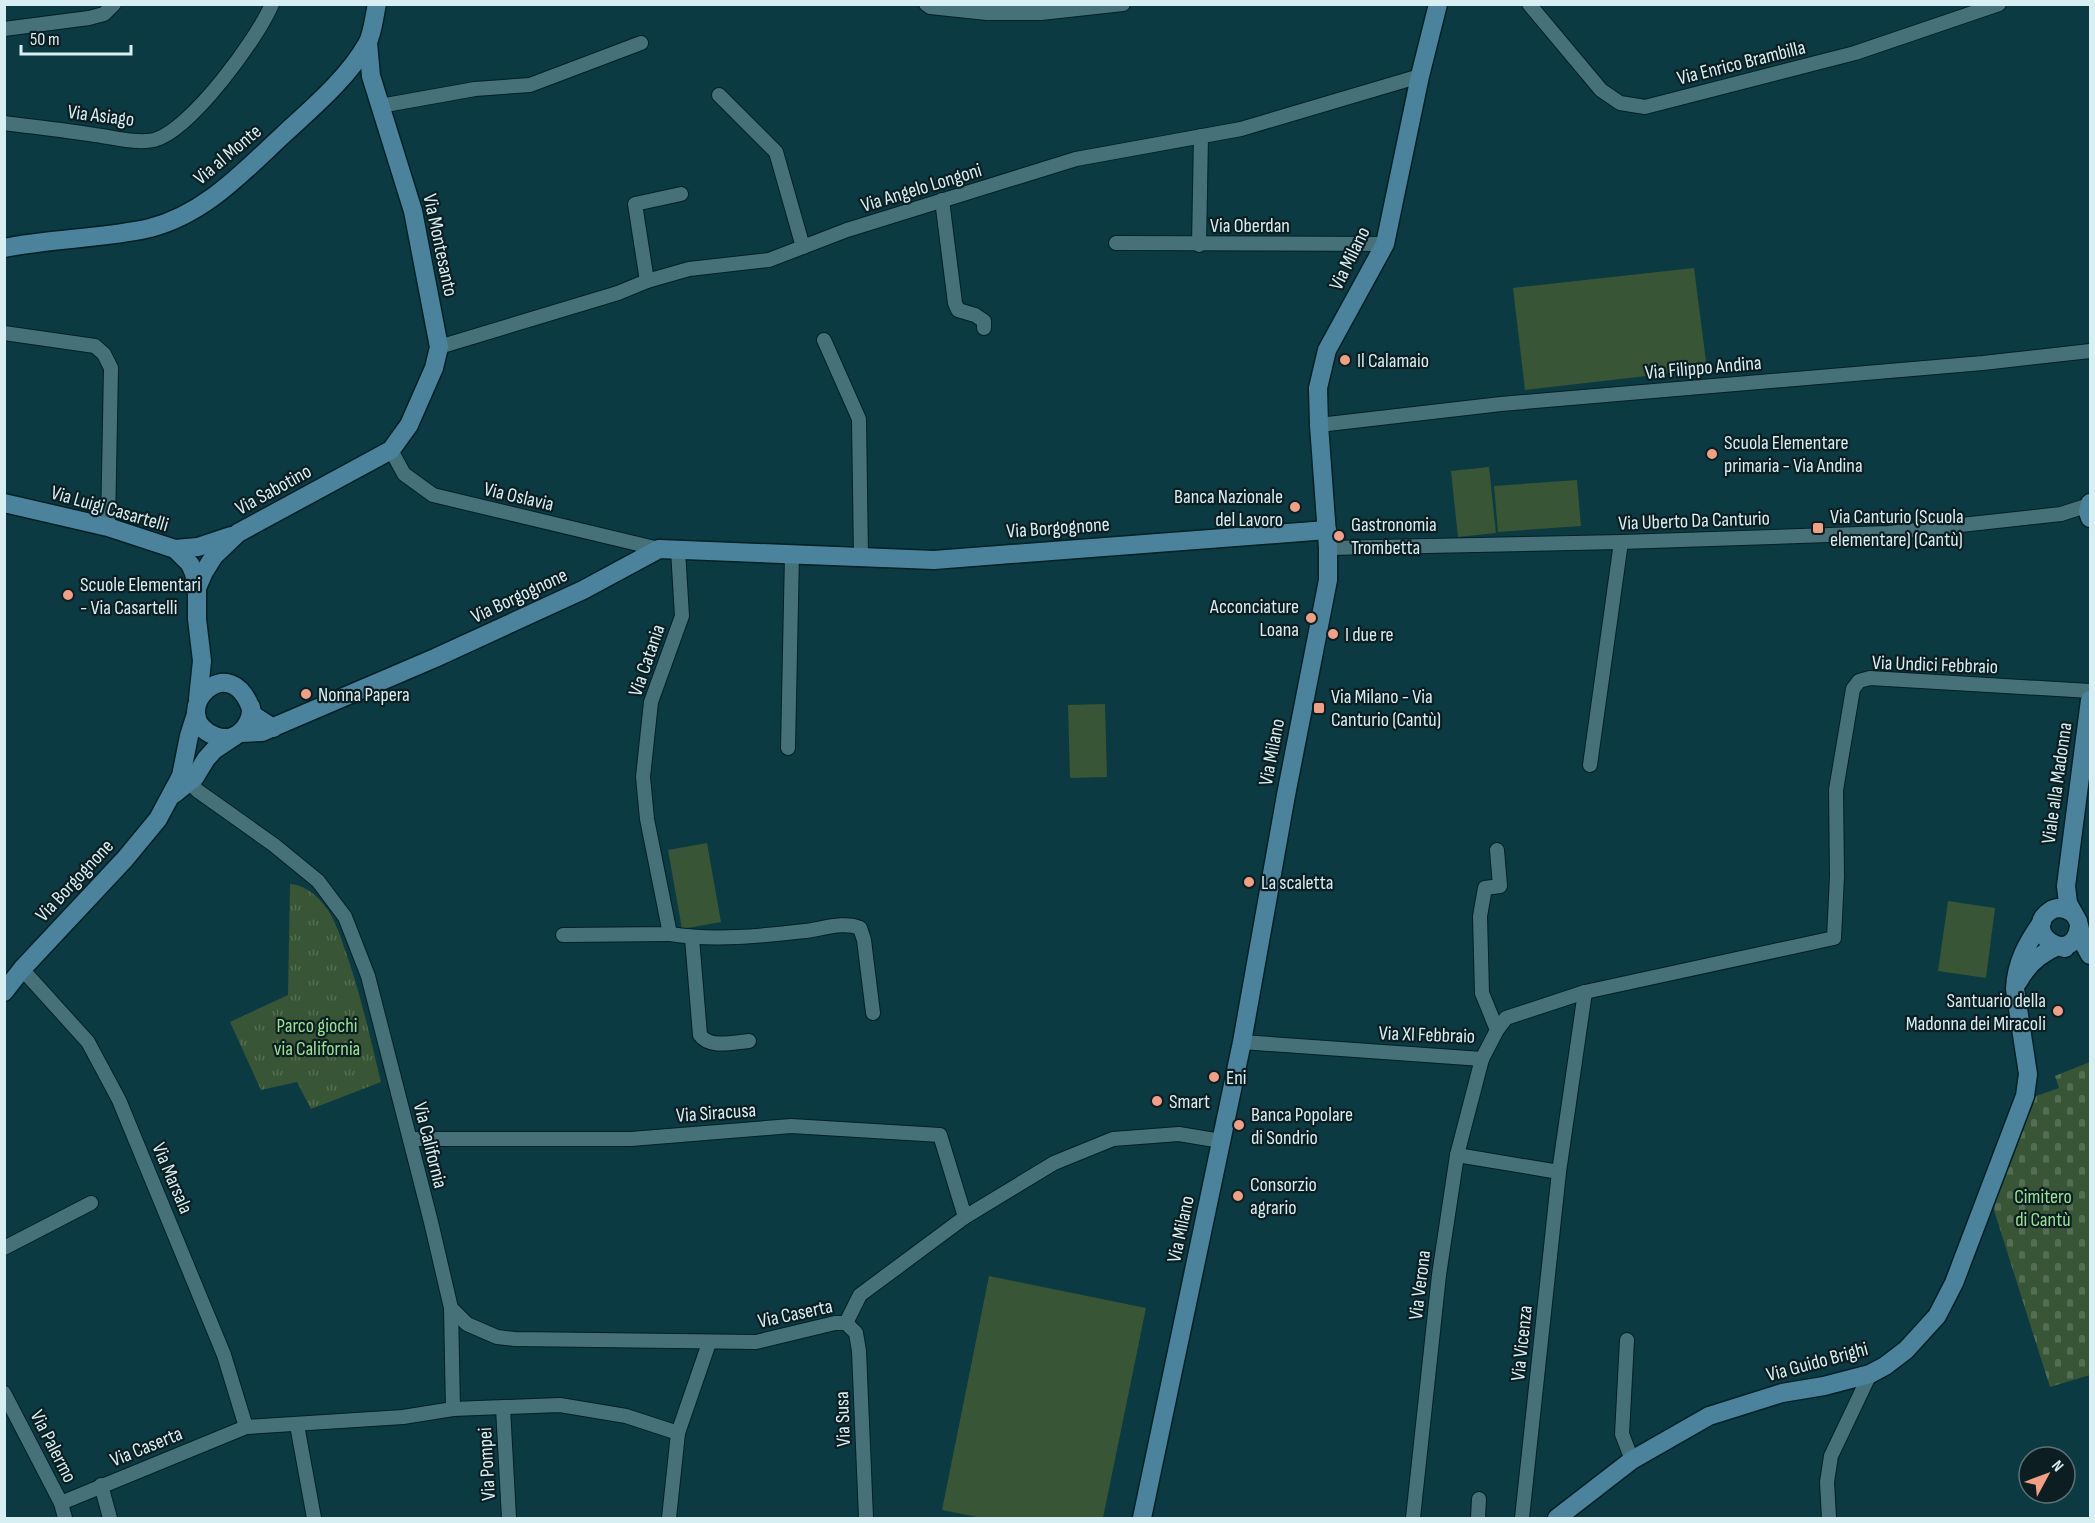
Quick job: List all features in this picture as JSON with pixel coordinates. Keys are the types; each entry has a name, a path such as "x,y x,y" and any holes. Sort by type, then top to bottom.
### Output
{"street":[{"path":"4,29 89,18 104,14 114,4"},
{"name":"Via Asiago","path":"4,123 130,140 154,140 172,132 197,109 254,38 273,4"},
{"name":"Via al Monte","path":"4,248 150,228 179,217 206,202 237,179 328,94 368,43 377,4"},
{"path":"926,4 930,7 987,13 1041,13 1123,4"},
{"name":"Via Milano","path":"1142,1518 1242,1042 1286,795 1328,580 1328,539 1318,388 1327,350 1385,244 1420,76 1438,4"},
{"name":"Via Enrico Brambilla","path":"1529,4 1601,90 1620,103 1646,107 1855,53 1999,4"},
{"name":"Via Montesanto","path":"368,43 370,70 413,211 439,347 434,368 409,425 391,450"},
{"path":"380,106 475,89 530,85 641,44"},
{"path":"350,68 363,64 370,70"},
{"name":"Via Angelo Longoni","path":"439,347 690,269 769,260 847,230 1076,159 1241,129 1420,76"},
{"path":"719,95 777,152 803,247"},
{"path":"1199,245 1201,136"},
{"path":"647,281 635,204 681,194"},
{"path":"942,200 955,303 958,310 975,315 984,321 984,328"},
{"name":"Via Oberdan","path":"1116,243 1385,244"},
{"path":"4,333 94,346 104,354 111,368 108,527"},
{"path":"824,340 859,419 861,557"},
{"name":"Via Filippo Andina","path":"1319,425 1501,404 1983,363 2091,351"},
{"name":"Via Sabotino","path":"197,588 214,556 238,534 391,450"},
{"name":"Via Oslavia","path":"391,450 404,474 434,495 659,549"},
{"name":"Via Luigi Casartelli","path":"4,503 108,527 175,549 198,547 238,534"},
{"name":"Via Uberto Da Canturio","path":"1328,539 1621,542 1888,533 2090,511"},
{"name":"Via Borgognone","path":"4,992 21,969 144,836 158,819 172,795 189,775 227,740 237,734 262,732 273,728 435,658 583,590 659,549 934,560 1328,539"},
{"path":"1590,765 1621,542"},
{"name":"Via Sabotino","path":"175,549 190,564 197,588 196,619 202,673 197,707"},
{"name":"Via Catania","path":"670,934 647,819 643,777 651,702 682,616 678,550"},
{"path":"788,748 792,554"},
{"name":"Via Sabotino","path":"200,641 213,672 228,684"},
{"name":"Via Undici Febbraio","path":"1834,938 1837,876 1836,790 1854,689 1859,681 1870,678 2091,691"},
{"path":"251,707 248,723 237,734 220,738 207,733 200,725 197,707 209,687 228,684 244,692 251,707 253,715 273,728"},
{"name":"Viale alla Madonna","path":"2091,700 2067,871 2067,895 2083,942 2091,955"},
{"name":"Via Borgognone","path":"189,775 189,736 197,707"},
{"name":"Via California","path":"189,775 205,795 274,845 318,881 345,917 368,976 451,1308"},
{"path":"1497,850 1500,886 1485,888 1480,916 1482,993 1497,1030"},
{"name":"Viale alla Madonna","path":"2043,920 2067,871"},
{"path":"2015,989 2032,963 2058,946 2074,940 2076,920 2063,908 2055,909 2043,920 2041,930 2044,937 2053,945 2058,946 2072,950 2091,962"},
{"name":"Via Guido Brighi","path":"1557,1518 1632,1460 1709,1416 1782,1393 1824,1386 1870,1374 1906,1350 1937,1316 1954,1282 2025,1096 2027,1062 2015,989 2024,949 2043,920"},
{"path":"563,935 670,934 692,938 794,932 852,924 860,928 864,939 873,1012"},
{"path":"692,938 700,1035 710,1043 749,1041"},
{"name":"Via XI Febbraio","path":"1242,1042 1482,1059 1506,1018 1586,992 1834,938"},
{"name":"Via Marsala","path":"21,969 88,1042 119,1100 224,1355 246,1427"},
{"path":"1456,1155 1559,1172 1586,992"},
{"name":"Via Verona","path":"1413,1518 1439,1275 1456,1155 1482,1059"},
{"name":"Via Siracusa","path":"410,1139 631,1139 791,1126 940,1135 965,1217"},
{"name":"Via Caserta","path":"709,1343 756,1342 835,1323 846,1323 860,1295 965,1217 1053,1163 1113,1139 1179,1134 1221,1141"},
{"name":"Via Vicenza","path":"1522,1518 1559,1172"},
{"path":"4,1248 91,1203"},
{"path":"451,1308 467,1324 497,1337 515,1340 709,1343 678,1432 669,1518"},
{"path":"451,1308 453,1409"},
{"name":"Via Susa","path":"846,1323 856,1333 859,1351 866,1518"},
{"path":"1628,1340 1622,1434 1632,1460"},
{"path":"1829,1518 1827,1482 1831,1456 1870,1374"},
{"name":"Via Palermo","path":"4,1393 61,1503 65,1518"},
{"path":"314,1518 297,1425 403,1417 453,1409 560,1405 626,1416 678,1432"},
{"name":"Via Pompei","path":"503,1408 508,1518"},
{"name":"Via Caserta","path":"61,1503 246,1427 297,1425"},
{"name":"Via Palermo","path":"101,1485 110,1518"},
{"path":"1478,1518 1479,1499"}],"green space":[{"path":"1694,268 1707,369 1525,390 1513,288"},
{"path":"1489,467 1496,533 1458,537 1451,471"},
{"path":"1577,480 1581,526 1498,532 1494,486"},
{"path":"1105,704 1107,777 1070,778 1068,705"},
{"path":"707,843 721,922 682,929 668,850"},
{"name":"Parco giochi via California","path":"290,884 307,889 316,896 335,923 355,980 381,1082 311,1109 297,1082 261,1090 230,1022 288,995"},
{"path":"1948,901 1995,908 1986,978 1938,971"},
{"name":"Cimitero di Cantù","path":"2090,1062 2090,1375 2050,1387 1993,1207 2036,1096 2059,1088 2055,1076"},
{"path":"989,1276 1146,1308 1103,1518 982,1518 942,1510"}],"place":[{"name":"Il Calamaio","path":"1345,360"},
{"name":"Scuola Elementare primaria - Via Andina","path":"1712,454"},
{"name":"Banca Nazionale del Lavoro","path":"1295,507"},
{"name":"Via Canturio (Scuola elementare) (Cantù)","path":"1818,528"},
{"name":"Gastronomia Trombetta","path":"1339,536"},
{"name":"Scuole Elementari - Via Casartelli","path":"68,595"},
{"name":"Acconciature Loana","path":"1311,618"},
{"name":"I due re","path":"1333,634"},
{"name":"Nonna Papera","path":"306,694"},
{"name":"Via Milano - Via Canturio (Cantù)","path":"1319,708"},
{"name":"La scaletta","path":"1249,882"},
{"name":"Santuario della Madonna dei Miracoli","path":"2058,1011"},
{"name":"Eni","path":"1214,1077"},
{"name":"Smart","path":"1157,1101"},
{"name":"Banca Popolare di Sondrio","path":"1239,1125"},
{"name":"Consorzio agrario","path":"1238,1196"}]}
